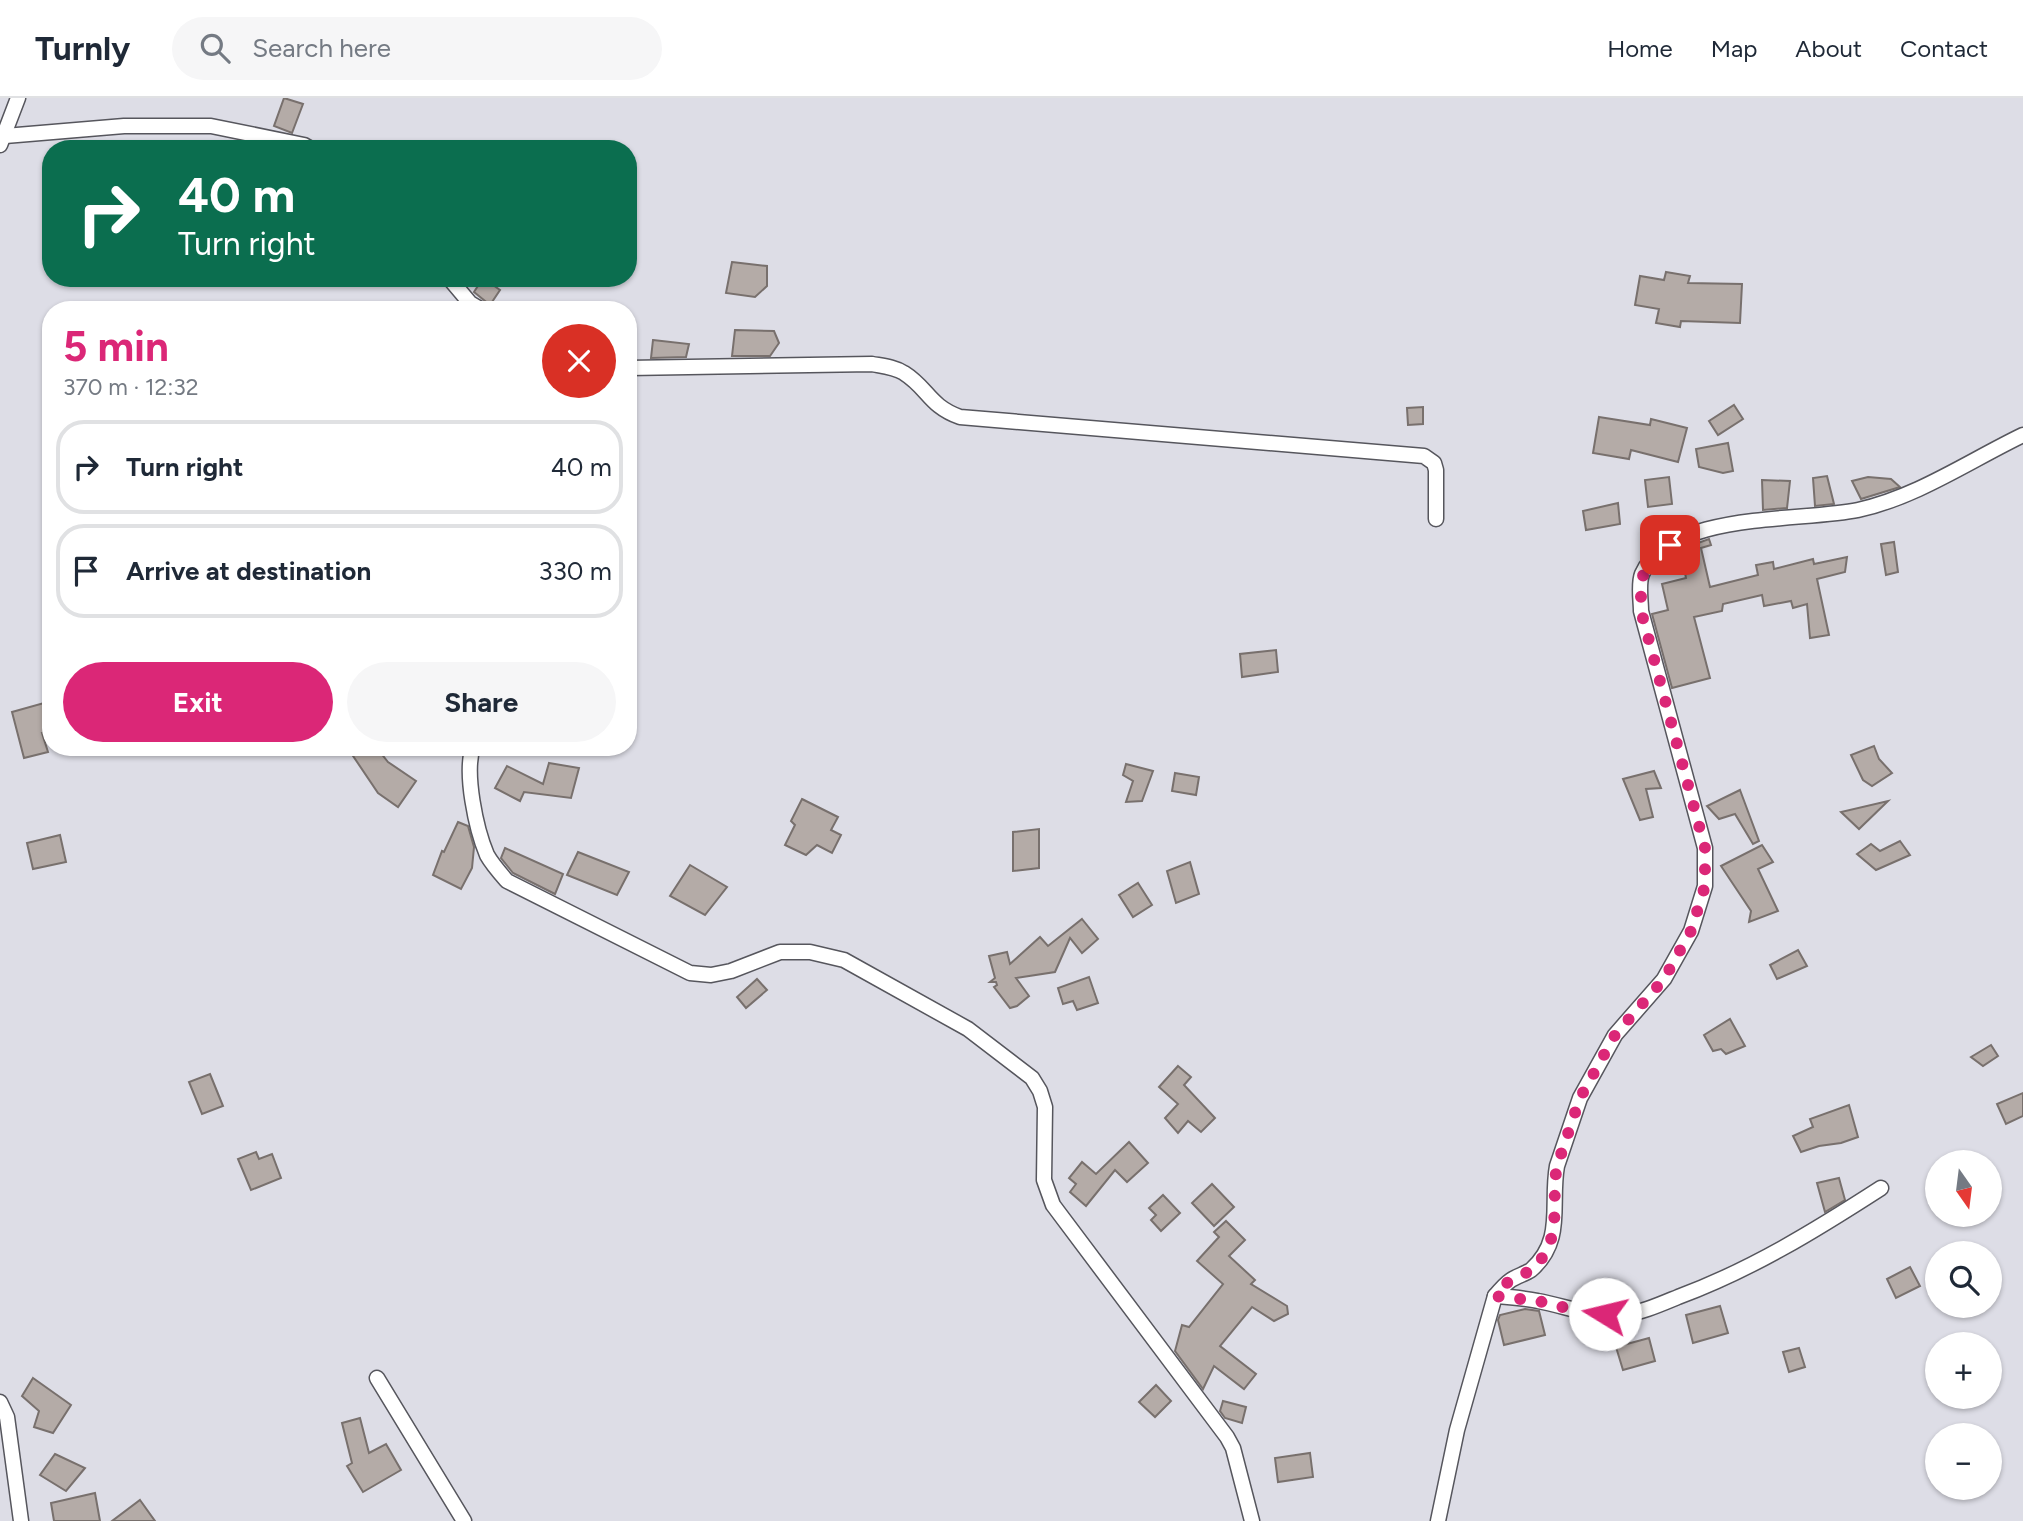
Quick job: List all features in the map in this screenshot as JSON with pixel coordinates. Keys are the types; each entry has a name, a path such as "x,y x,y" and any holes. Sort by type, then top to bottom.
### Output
{"street":[{"path":"19,98 2,141 124,126 211,126 279,140"},
{"path":"457,287 468,301"},
{"path":"637,368 872,364 904,373 936,405 960,417 1424,456 1434,463 1436,470 1436,519"},
{"path":"1438,1521 1457,1430 1495,1296 1510,1281 1530,1271 1545,1253 1555,1222 1557,1166 1580,1098 1615,1035 1664,979 1691,931 1705,886 1705,848 1641,611 1641,576 1657,553 1683,537 1718,526 1858,510 1926,486 2023,435"},
{"path":"470,756 472,797 480,832 488,856 507,881 690,972 711,975 731,971 780,952 810,952 844,960 968,1030 1032,1078 1045,1107 1043,1171 1053,1205 1227,1437 1233,1448 1252,1521"},
{"path":"1495,1296 1538,1301 1578,1311 1623,1315 1715,1284 1772,1255 1881,1188"},
{"path":"377,1378 464,1521"},
{"path":"0,1402 7,1417 21,1521"}],"building":[{"path":"284,98 303,104 292,133 274,126"},
{"path":"732,262 767,266 767,286 755,297 726,293"},
{"path":"1666,272 1690,276 1688,283 1742,284 1740,323 1681,321 1680,327 1656,323 1659,309 1635,305 1640,276 1664,280"},
{"path":"477,287 496,287 500,290 493,301 485,301 474,292"},
{"path":"735,330 774,331 779,343 770,356 732,356"},
{"path":"653,340 689,344 686,357 651,358"},
{"path":"1734,405 1743,419 1718,435 1709,421"},
{"path":"1423,407 1423,424 1408,425 1407,408"},
{"path":"1599,417 1650,425 1651,419 1687,428 1678,462 1631,450 1629,459 1593,453"},
{"path":"1728,443 1733,471 1723,473 1699,467 1696,449"},
{"path":"1827,476 1834,504 1815,506 1813,478"},
{"path":"1669,477 1672,504 1648,507 1645,480"},
{"path":"1868,477 1891,479 1900,487 1861,499 1852,481"},
{"path":"1762,480 1790,481 1787,508 1763,510"},
{"path":"1618,503 1620,524 1586,530 1583,511"},
{"path":"1709,539 1711,545 1701,548 1710,587 1758,575 1756,565 1773,562 1774,569 1813,559 1814,564 1847,557 1845,572 1817,579 1829,635 1810,638 1807,604 1793,608 1791,601 1764,606 1762,595 1723,604 1722,611 1694,617 1710,678 1672,688 1652,614 1668,610 1662,584 1686,578 1685,573 1691,572 1684,548"},
{"path":"1894,542 1898,572 1886,575 1881,544"},
{"path":"1276,650 1278,672 1242,677 1240,654"},
{"path":"42,704 42,754 24,758 12,712"},
{"path":"1874,746 1879,759 1892,773 1872,786 1863,780 1851,755"},
{"path":"353,756 383,756 416,781 398,807 378,793"},
{"path":"549,763 579,768 571,798 524,792 520,801 495,788 507,766 543,784"},
{"path":"1126,764 1153,771 1142,801 1126,802 1133,781 1123,775"},
{"path":"1654,771 1661,788 1646,789 1653,817 1640,820 1623,779"},
{"path":"1175,773 1199,777 1196,795 1172,791"},
{"path":"1740,790 1759,841 1753,844 1735,814 1719,819 1707,806"},
{"path":"802,799 838,817 831,830 841,835 832,853 817,845 806,855 785,845 795,825 791,821"},
{"path":"1888,801 1859,829 1841,812"},
{"path":"458,822 468,826 474,847 472,868 461,889 433,875"},
{"path":"1039,829 1039,868 1013,871 1013,832"},
{"path":"60,835 66,862 33,869 27,843"},
{"path":"1900,841 1910,855 1876,870 1857,854 1871,844 1880,851"},
{"path":"1762,845 1773,862 1758,869 1778,911 1749,922 1751,911 1721,866"},
{"path":"505,848 563,874 555,894 513,873 501,858"},
{"path":"578,852 629,872 617,895 567,875"},
{"path":"1190,862 1199,894 1176,903 1167,871"},
{"path":"690,865 727,887 705,915 670,896"},
{"path":"1138,883 1152,905 1133,917 1119,895"},
{"path":"1082,919 1098,939 1082,953 1070,938 1055,972 1016,978 1029,996 1010,1008 994,987 996,982 990,982 995,978 989,956 1007,952 1010,964 1040,937 1048,946"},
{"path":"1798,950 1807,966 1777,979 1770,965"},
{"path":"1089,977 1098,1003 1077,1010 1073,1001 1063,1004 1058,988"},
{"path":"757,979 767,990 746,1008 737,997"},
{"path":"1730,1019 1745,1046 1726,1054 1721,1049 1713,1051 1704,1035"},
{"path":"1991,1045 1998,1056 1983,1066 1971,1057"},
{"path":"1178,1066 1191,1077 1184,1085 1215,1118 1201,1132 1188,1121 1178,1133 1165,1118 1178,1104 1159,1087"},
{"path":"210,1074 223,1106 202,1114 189,1082"},
{"path":"2023,1093 2023,1116 2006,1124 1997,1104"},
{"path":"1849,1105 1858,1137 1801,1152 1793,1136 1813,1127 1810,1119"},
{"path":"1129,1142 1148,1163 1127,1182 1115,1170 1086,1206 1070,1192 1076,1184 1069,1178 1082,1162 1096,1174"},
{"path":"256,1152 259,1159 272,1154 281,1178 251,1190 238,1159"},
{"path":"1839,1178 1845,1200 1825,1212 1817,1183"},
{"path":"1212,1184 1234,1207 1214,1226 1192,1203"},
{"path":"1163,1195 1180,1213 1161,1231 1151,1220 1156,1215 1149,1208"},
{"path":"1226,1221 1245,1240 1229,1256 1255,1280 1251,1284 1287,1306 1288,1314 1274,1321 1252,1307 1220,1346 1256,1374 1244,1389 1214,1366 1203,1389 1175,1351 1182,1325 1189,1327 1223,1284 1197,1261 1219,1237 1214,1232"},
{"path":"1910,1267 1920,1286 1896,1298 1887,1279"},
{"path":"1720,1306 1728,1333 1693,1343 1686,1315"},
{"path":"1525,1309 1539,1311 1545,1335 1504,1345 1498,1320 1500,1315"},
{"path":"1649,1338 1655,1361 1623,1370 1616,1347"},
{"path":"1799,1348 1805,1367 1789,1372 1783,1352"},
{"path":"33,1378 71,1405 53,1433 34,1427 39,1411 22,1396"},
{"path":"1156,1385 1171,1401 1155,1417 1139,1402"},
{"path":"1223,1401 1246,1407 1242,1423 1225,1418 1220,1411"},
{"path":"360,1418 369,1453 386,1444 401,1470 363,1492 347,1466 352,1463 342,1423"},
{"path":"1310,1453 1313,1477 1278,1482 1275,1458"},
{"path":"55,1454 85,1468 66,1491 40,1475"},
{"path":"95,1493 100,1521 54,1521 51,1503"},
{"path":"140,1500 155,1521 112,1521"}],"route":[{"path":"1605,1314 1495,1296 1510,1281 1530,1271 1545,1253 1555,1222 1557,1166 1580,1098 1615,1035 1664,979 1691,931 1705,886 1705,848 1641,611 1641,576 1657,553 1670,545"}]}
